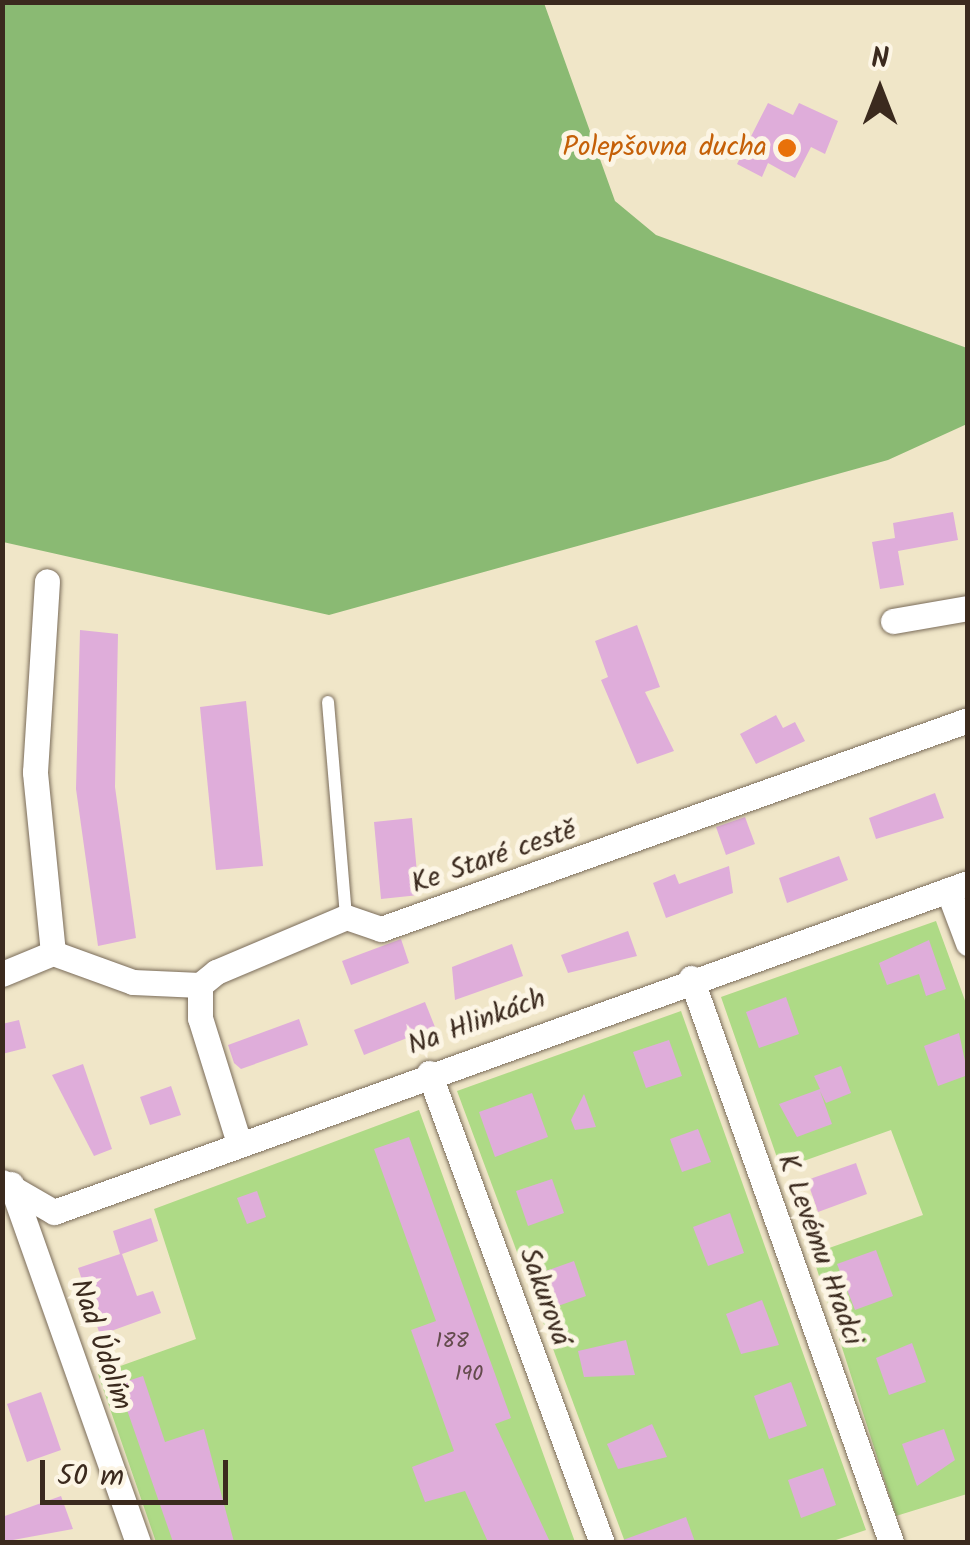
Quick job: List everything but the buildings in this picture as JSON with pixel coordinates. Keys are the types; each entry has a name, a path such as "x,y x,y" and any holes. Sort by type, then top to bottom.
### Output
{"street":[{"path":"47,582 36,772 53,952"},
{"path":"894,621 968,608"},
{"name":"Ke Staré cestě","path":"200,985 236,960 346,918 381,929 968,720"},
{"path":"958,886 968,943"},
{"name":"Na Hlinkách","path":"6,1180 54,1212 429,1072 958,886"},
{"path":"2,974 53,952 133,982 200,985 203,1034 239,1143"},
{"name":"K Levému Hradci","path":"691,978 891,1542"},
{"name":"Sakurová","path":"429,1072 602,1542"},
{"name":"Nad Údolím","path":"6,1180 138,1542"}],"lane":[{"path":"328,702 346,918"}],"green space":[{"path":"3,2 544,3 615,201 656,235 967,348 967,424 888,460 329,615 3,542"},
{"path":"936,921 967,1006 967,1494 896,1516 812,1254 923,1215 891,1130 781,1169 721,997"},
{"path":"681,1011 866,1530 830,1542 625,1542 457,1091"},
{"path":"419,1110 575,1542 156,1542 98,1374 196,1339 154,1209"}],"place":[{"name":"Polepšovna ducha","path":"787,148"}]}
